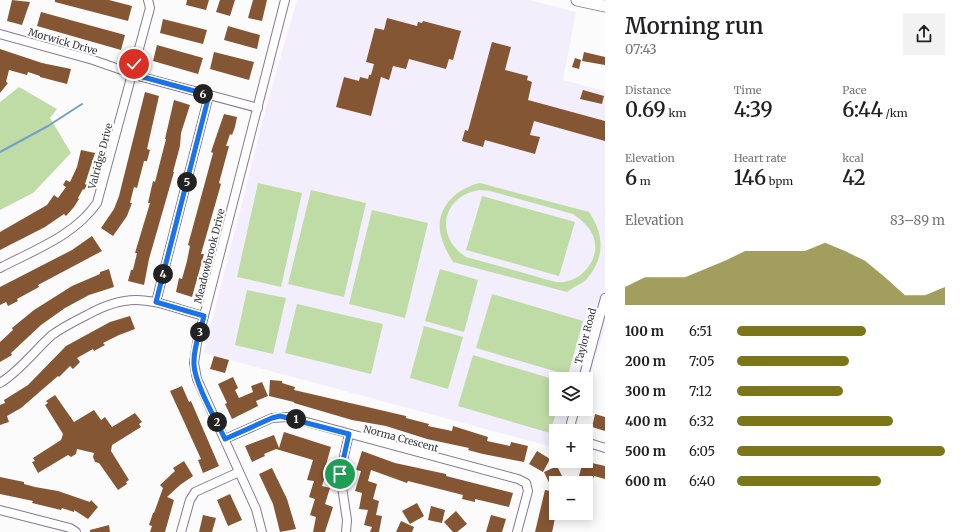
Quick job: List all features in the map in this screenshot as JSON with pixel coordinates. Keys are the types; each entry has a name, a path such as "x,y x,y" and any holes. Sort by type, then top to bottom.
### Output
{"main road":[{"path":"577,0 605,6"}],"street":[{"name":"Valridge Drive","path":"0,268 72,230 94,207 102,189 150,8 148,0"},
{"name":"Meadowbrook Drive","path":"262,532 256,509 197,379 194,367 195,352 285,0"},
{"name":"Morwick Drive","path":"0,34 93,60 132,74 258,108"},
{"path":"156,302 209,95"},
{"name":"Taylor Road","path":"585,372 605,298"},
{"path":"0,383 52,336 101,307 122,300 156,302 204,316"},
{"name":"Norma Crescent","path":"225,439 272,418 280,416 518,479 526,483 528,491 517,532"},
{"path":"346,532 347,520 340,474 349,434"},
{"path":"593,444 605,448"},
{"path":"181,532 190,500 195,492 239,472"},
{"path":"0,510 70,528 76,532"}],"shaded area":[{"path":"297,0 530,0 576,12 563,80 605,91 605,329 591,372 549,372 549,416 577,416 574,424 549,424 549,446 204,353 265,112"}],"green space":[{"path":"19,87 57,109 50,118 71,153 33,193 0,210 0,102"},
{"path":"258,183 302,193 281,287 237,277"},
{"path":"480,183 589,212 598,230 601,247 597,263 586,280 567,292 453,262 446,250 440,231 442,212 453,197 470,186","holes":["480,190 490,191 573,214 578,217 590,230 594,239 594,257 588,267 580,275 570,281 556,282 466,257 456,249 449,239 446,228 450,208 457,200 467,193"]},
{"path":"311,190 366,203 344,297 288,284"},
{"path":"482,196 575,222 559,276 466,250"},
{"path":"372,210 428,223 405,318 349,304"},
{"path":"440,269 478,280 464,332 425,321"},
{"path":"247,290 286,298 273,354 235,345"},
{"path":"492,294 583,321 569,372 558,372 476,348"},
{"path":"297,304 383,324 371,374 285,353"},
{"path":"424,326 463,337 448,389 410,378"},
{"path":"473,355 549,378 549,416 555,416 553,424 549,424 549,433 458,406"}],"building":[{"path":"12,0 30,2 22,25 7,21"},
{"path":"55,0 109,0 132,6 128,21 55,2"},
{"path":"187,0 209,0 206,10 186,5"},
{"path":"220,0 235,0 230,16 216,12"},
{"path":"253,0 267,0 262,21 248,18"},
{"path":"41,12 125,35 121,50 37,26"},
{"path":"387,18 417,26 418,22 422,23 423,21 461,31 453,60 449,59 446,69 409,59 406,69 393,66 389,80 381,77 371,116 336,107 344,77 359,81 360,77 368,79 369,75 371,75 374,64 366,62 375,28 384,30"},
{"path":"163,19 207,30 203,44 160,33"},
{"path":"228,26 260,35 257,49 224,40"},
{"path":"492,42 511,47 505,70 528,76 527,80 532,82 528,100 605,121 605,141 534,121 530,135 540,137 535,154 485,140 483,147 462,141 465,130 468,131"},
{"path":"157,45 203,58 198,74 153,61"},
{"path":"0,49 42,63 71,69 67,84 40,77 28,72 27,75 9,70 6,82 8,83 0,93"},
{"path":"214,52 254,62 249,80 210,69"},
{"path":"584,52 605,57 605,65 582,61"},
{"path":"575,58 581,60 579,69 572,67"},
{"path":"583,90 604,96 602,104 580,99"},
{"path":"145,92 159,96 147,149 150,150 147,161 144,161 137,188 134,187 130,203 132,203 127,216 113,236 101,228 114,209 119,196"},
{"path":"174,100 190,105 181,133 180,146 174,172 149,259 144,285 128,281 131,270 133,270 137,253 135,253 150,203 148,203 153,181 155,182"},
{"path":"224,114 237,117 232,135 230,134 226,146 229,146 219,183 221,184 201,254 204,254 192,297 176,292 179,278 182,279 187,261 190,246 188,245 213,153 211,152"},
{"path":"81,150 95,153 85,184 87,185 84,190 83,189 74,207 66,216 64,214 45,227 0,250 0,232 47,205 54,195 58,198 66,187 63,185 66,180 70,182 77,167"},
{"path":"92,236 102,251 38,285 39,287 17,299 18,301 8,306 6,302 0,305 0,287 72,250"},
{"path":"109,269 114,287 89,295 65,308 41,325 11,353 12,355 0,362 0,342 13,330 12,328 34,310 72,286"},
{"path":"130,316 135,329 103,343 105,345 94,351 93,349 77,358 80,362 73,369 70,366 21,408 7,416 9,422 0,425 0,405 5,403 4,400 28,385 66,346 110,322"},
{"path":"214,356 229,360 225,373 210,369"},
{"path":"233,377 238,388 235,390 239,398 253,392 251,386 262,382 268,396 256,401 258,406 232,419 225,404 227,403 218,384"},
{"path":"270,380 282,381 282,383 295,387 294,390 406,416 406,418 429,424 428,426 452,431 453,426 488,437 487,441 510,446 511,442 528,446 524,462 483,454 468,450 469,448 427,439 386,426 352,420 269,396"},
{"path":"182,386 189,402 191,401 219,466 203,473 198,460 201,459 170,391"},
{"path":"55,395 74,422 94,410 101,420 105,417 112,427 135,413 142,422 139,424 141,427 112,445 111,451 129,480 126,482 127,484 118,490 99,463 95,462 93,457 94,453 77,449 76,454 71,457 68,455 38,473 32,462 35,461 33,458 61,440 63,434 45,405 48,403 46,401"},
{"path":"595,414 605,417 605,431 593,427"},
{"path":"284,432 331,447 322,486 330,488 325,504 333,507 325,532 313,532 316,517 310,515 315,499 309,497 314,481 307,480 313,460 276,449 264,454 265,456 252,462 245,446 274,435 279,448"},
{"path":"362,451 395,463 446,474 446,476 513,493 509,507 475,499 475,502 462,499 463,495 408,481 407,483 371,470 368,481 377,484 373,499 379,501 376,515 382,516 379,532 370,532 372,527 364,525 368,510 359,509 362,493 355,491 361,471 356,470"},
{"path":"537,451 549,458 543,472 529,464"},
{"path":"184,461 193,476 167,497 174,500 165,532 150,532 152,526 149,525 163,488 160,485 175,471 173,468"},
{"path":"593,463 605,466 605,479 594,476 593,479 593,476 579,476 581,468 593,468"},
{"path":"272,468 287,499 296,529 280,532 273,504 259,474"},
{"path":"553,468 558,468 562,476 549,476 549,483 544,472"},
{"path":"0,477 24,482 24,484 35,487 58,491 90,502 91,500 98,507 88,519 74,510 74,512 62,508 61,510 32,503 33,501 0,494"},
{"path":"545,490 549,491 549,520 555,520 552,532 535,532"},
{"path":"230,494 242,520 228,526 217,500"},
{"path":"417,503 424,516 410,524 402,511"},
{"path":"431,506 445,510 442,523 428,520"},
{"path":"456,511 467,524 457,532 453,532 444,522"},
{"path":"203,515 216,518 212,532 199,532"},
{"path":"491,515 506,519 502,532 486,532"},
{"path":"401,521 414,527 412,532 396,532"},
{"path":"109,525 110,532 90,532 90,530"}],"waterway":[{"path":"0,152 48,126 82,104"}],"route":[{"path":"134,64 132,74 209,95 156,302 204,316 195,352 194,367 197,379 225,439 272,418 280,416 349,434 340,474"}]}
